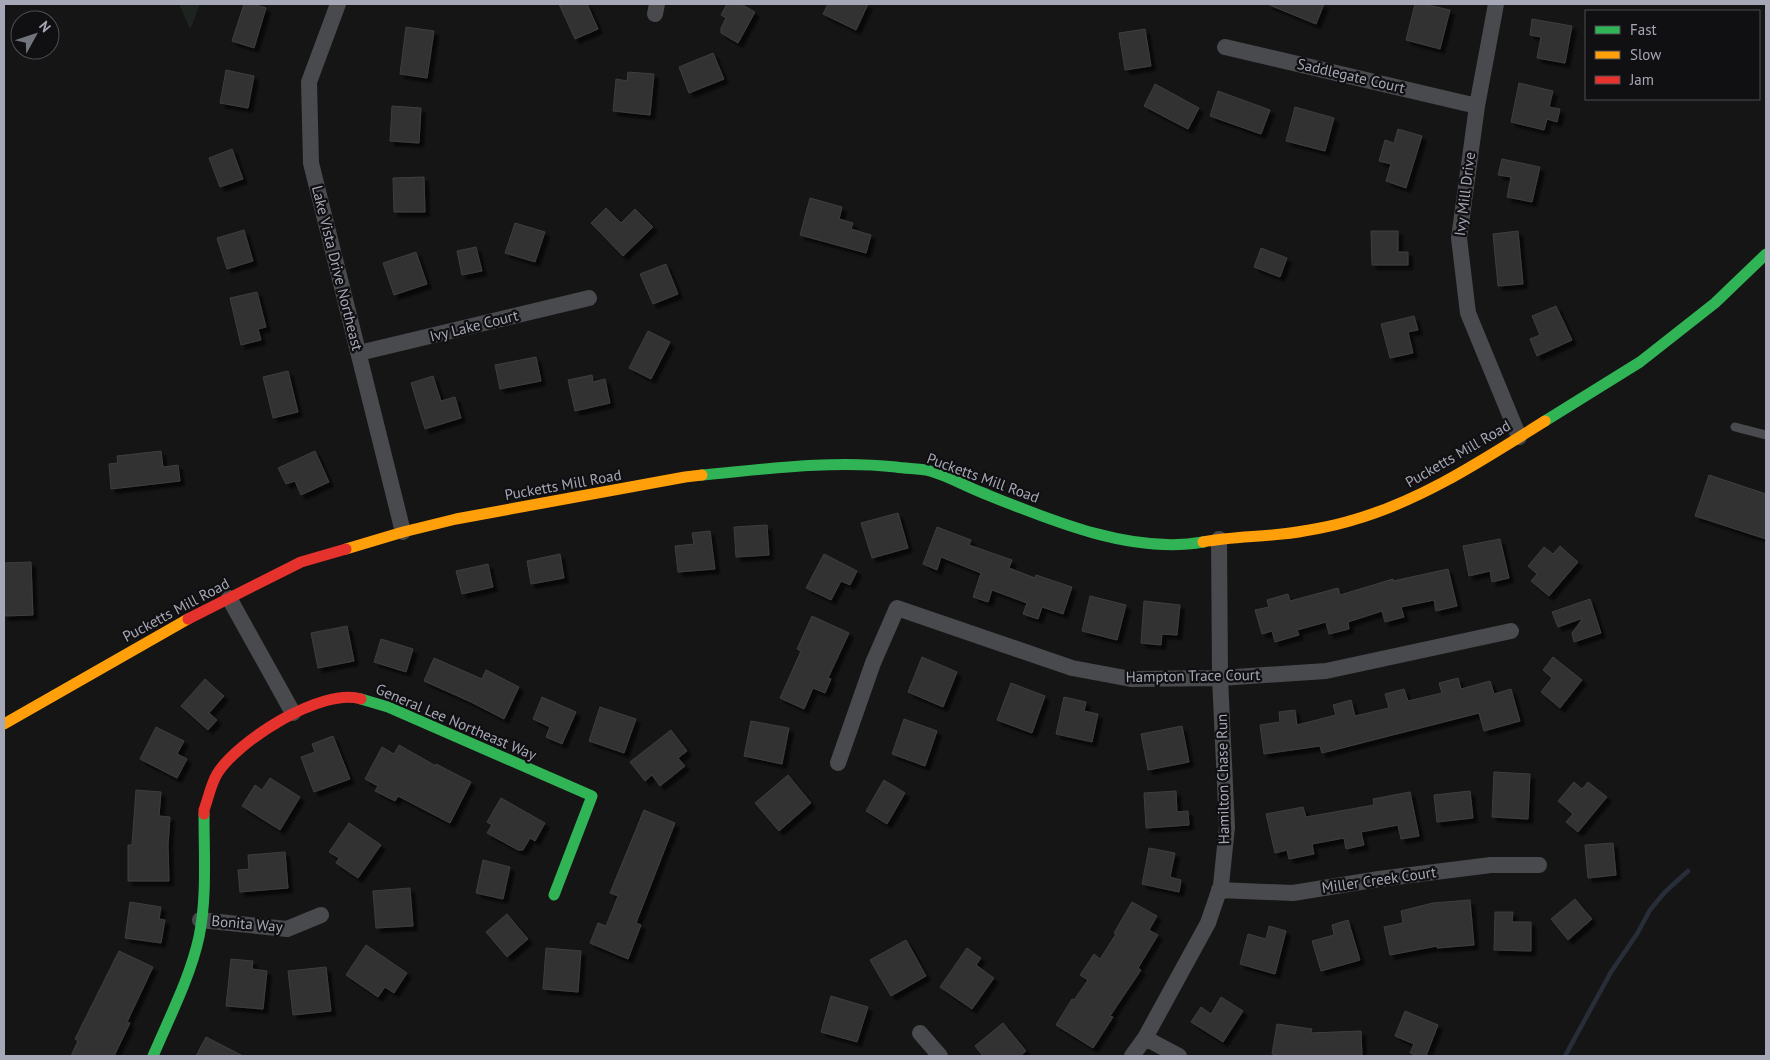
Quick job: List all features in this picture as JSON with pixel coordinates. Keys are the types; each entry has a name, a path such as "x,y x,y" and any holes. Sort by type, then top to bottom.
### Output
{"street":[{"name":"Lake Vista Drive Northeast","path":"338,4 310,82 311,163 403,532"},
{"name":"Ivy Mill Drive","path":"1496,4 1476,106 1459,238 1468,313 1519,437"},
{"name":"Saddlegate Court","path":"1225,47 1476,106"},
{"name":"Pucketts Mill Road","path":"4,724 182,622 302,562 403,532 456,519 685,477 814,465 866,464 929,471 1013,505 1092,533 1148,543 1191,544 1219,539 1285,534 1353,520 1420,495 1519,437 1640,362 1715,303 1766,254"},
{"name":"Ivy Lake Court","path":"359,353 589,298"},
{"name":"Hamilton Chase Run","path":"1132,1056 1145,1038 1208,923 1219,890 1227,827 1220,678 1219,539"},
{"path":"229,598 292,713"},
{"name":"Hampton Trace Court","path":"838,763 874,663 897,608 1072,668 1131,679 1220,678 1326,671 1511,631"},
{"name":"General Lee Northeast Way","path":"153,1056 187,976 199,937 204,889 204,810 217,774 241,747 292,713 320,702 351,696 388,707 592,796 554,895"},
{"name":"Miller Creek Court","path":"1219,890 1293,893 1379,879 1491,865 1539,865"},
{"name":"Bonita Way","path":"200,920 288,929 321,915"},
{"path":"920,1033 940,1056"},
{"path":"1145,1038 1179,1056"}],"lane":[{"path":"1735,427 1766,435"}],"shaded area":[{"path":"179,4 200,4 190,30 190,29"}],"building":[{"path":"244,4 266,8 254,48 232,41"},
{"path":"559,4 587,4 598,29 575,39"},
{"path":"727,4 741,4 755,12 738,43 721,33 721,28 726,18 721,15"},
{"path":"828,4 868,4 856,30 823,14"},
{"path":"1267,4 1324,4 1316,24"},
{"path":"1415,4 1450,10 1440,49 1406,40"},
{"path":"1532,19 1572,26 1565,63 1537,58 1541,37 1530,35"},
{"path":"406,27 434,31 427,78 400,74"},
{"path":"1145,29 1151,66 1125,70 1119,33"},
{"path":"713,53 724,79 689,93 679,67"},
{"path":"226,70 254,76 248,108 220,103"},
{"path":"628,72 654,74 650,115 613,111 616,79 627,81"},
{"path":"1519,83 1553,91 1549,107 1560,109 1557,122 1547,119 1544,130 1511,122"},
{"path":"1155,84 1199,108 1188,129 1144,106"},
{"path":"1218,91 1270,110 1261,134 1210,116"},
{"path":"392,106 421,108 419,143 390,141"},
{"path":"1295,107 1334,118 1325,151 1286,141"},
{"path":"1398,129 1422,136 1406,188 1386,181 1391,164 1379,161 1385,140 1394,143"},
{"path":"232,149 243,179 220,187 209,158"},
{"path":"1502,159 1540,167 1532,202 1507,197 1511,177 1498,175"},
{"path":"424,177 425,212 394,212 393,178"},
{"path":"810,198 842,207 839,219 853,223 851,229 871,235 866,253 800,235"},
{"path":"606,208 621,223 635,209 653,227 623,256 591,223"},
{"path":"515,223 545,232 535,262 505,253"},
{"path":"244,230 253,261 227,269 217,238"},
{"path":"1371,231 1398,231 1398,252 1408,252 1408,265 1372,265"},
{"path":"1518,231 1523,284 1498,286 1493,234"},
{"path":"476,247 482,271 462,275 457,251"},
{"path":"1261,248 1287,258 1280,277 1254,267"},
{"path":"416,252 427,284 394,295 383,263"},
{"path":"666,264 678,294 653,304 640,274"},
{"path":"257,292 266,327 258,329 261,340 241,345 230,298"},
{"path":"1556,306 1572,340 1537,356 1530,339 1540,335 1532,316"},
{"path":"1414,316 1418,330 1408,332 1413,353 1390,358 1381,324"},
{"path":"648,331 670,342 651,379 629,368"},
{"path":"536,357 541,381 500,389 495,365"},
{"path":"288,371 298,412 273,418 263,377"},
{"path":"592,375 593,382 605,379 610,403 575,411 568,380"},
{"path":"433,376 441,401 455,397 461,418 425,429 411,383"},
{"path":"161,451 163,467 178,465 180,481 111,489 109,464 118,463 117,456"},
{"path":"315,451 329,482 301,495 295,481 286,484 278,468"},
{"path":"1709,475 1766,494 1766,539 1695,516"},
{"path":"898,513 908,548 872,558 861,523"},
{"path":"767,525 769,555 736,557 734,527"},
{"path":"937,527 971,540 969,545 1012,560 1009,568 1035,578 1036,575 1072,587 1063,614 1042,607 1038,619 1023,614 1027,603 992,590 988,602 973,597 981,573 941,557 937,570 923,564"},
{"path":"710,531 715,569 678,572 675,546 694,544 692,533"},
{"path":"1500,539 1509,578 1492,582 1490,571 1469,576 1463,546"},
{"path":"1560,546 1578,562 1549,596 1531,581 1537,574 1528,566 1544,547 1553,554"},
{"path":"560,554 564,578 531,584 527,561"},
{"path":"824,554 857,571 850,585 841,581 831,600 806,588"},
{"path":"31,562 33,615 4,616 4,563"},
{"path":"488,564 493,587 462,594 456,571"},
{"path":"1448,569 1457,606 1436,611 1434,600 1401,607 1404,617 1385,622 1382,611 1348,622 1349,629 1329,634 1326,622 1297,630 1299,635 1275,642 1272,631 1262,634 1255,610 1269,607 1267,600 1288,594 1290,601 1338,588 1340,595 1393,579 1393,581"},
{"path":"1090,596 1126,605 1117,640 1082,631"},
{"path":"1590,599 1601,633 1574,642 1572,633 1583,618 1558,627 1552,612"},
{"path":"1144,601 1180,605 1177,635 1162,634 1161,645 1141,643"},
{"path":"812,616 849,633 828,678 831,679 825,693 813,688 804,709 780,698 801,651 797,649"},
{"path":"347,626 354,661 318,668 311,633"},
{"path":"381,639 413,649 406,672 374,662"},
{"path":"922,657 957,672 943,707 908,692"},
{"path":"1553,657 1582,680 1560,708 1541,692 1552,678 1543,670"},
{"path":"434,658 482,679 486,670 519,687 504,719 424,681"},
{"path":"1458,678 1461,689 1490,681 1494,694 1511,689 1520,721 1484,731 1479,713 1322,753 1320,746 1264,754 1260,725 1280,722 1279,712 1295,710 1297,725 1336,715 1333,705 1351,700 1355,716 1389,708 1385,694 1404,689 1408,701 1442,693 1439,683"},
{"path":"205,679 224,696 209,713 217,720 208,730 181,706"},
{"path":"1011,683 1045,696 1032,733 997,720"},
{"path":"542,697 576,712 562,744 546,737 550,727 533,719"},
{"path":"1064,697 1086,702 1084,711 1098,714 1092,742 1056,734"},
{"path":"600,707 636,719 624,753 589,741"},
{"path":"904,719 937,731 925,766 892,754"},
{"path":"751,721 789,728 782,764 744,756"},
{"path":"1182,726 1189,762 1148,770 1141,734"},
{"path":"156,727 184,741 177,754 187,759 177,778 140,759"},
{"path":"671,730 687,751 678,758 685,766 660,786 652,775 645,781 630,762"},
{"path":"333,736 350,779 314,792 301,757 315,752 312,744"},
{"path":"399,745 436,766 436,764 471,782 450,823 398,796 395,801 375,791 378,786 365,779 382,747 394,754"},
{"path":"1494,772 1530,774 1528,819 1492,817"},
{"path":"788,775 811,803 779,831 755,803"},
{"path":"270,778 300,797 280,830 242,806 255,785 262,790"},
{"path":"884,780 905,793 887,824 866,811"},
{"path":"1574,782 1582,789 1588,782 1607,797 1578,832 1566,822 1573,814 1558,801"},
{"path":"136,790 161,792 159,816 170,817 168,845 169,881 128,881 128,845 132,845"},
{"path":"1176,791 1177,812 1188,811 1189,825 1146,828 1144,793"},
{"path":"1470,791 1473,818 1437,822 1434,795"},
{"path":"1410,792 1419,836 1401,839 1398,825 1361,832 1364,845 1346,849 1344,838 1312,844 1314,854 1289,859 1287,850 1275,853 1266,814 1303,807 1306,817 1374,805 1373,799"},
{"path":"501,798 545,823 535,841 530,838 523,850 518,850 487,833 492,825 487,822"},
{"path":"644,810 675,823 636,923 641,925 628,959 590,943 598,923 606,926 618,896 610,893"},
{"path":"349,823 381,845 358,878 336,863 339,858 329,852"},
{"path":"1613,843 1616,875 1588,878 1585,845"},
{"path":"1149,848 1175,853 1170,877 1181,880 1179,892 1142,884"},
{"path":"285,852 288,888 240,892 238,870 249,869 248,855"},
{"path":"483,860 510,867 503,899 476,893"},
{"path":"410,888 413,926 376,928 373,891"},
{"path":"1575,899 1592,919 1568,940 1551,919"},
{"path":"1470,900 1474,945 1437,948 1437,946 1390,955 1384,927 1403,923 1401,911 1433,903"},
{"path":"130,902 161,907 159,919 165,920 161,943 125,938"},
{"path":"1132,902 1157,916 1149,930 1158,935 1138,968 1141,970 1110,1016 1113,1017 1093,1048 1056,1025 1072,999 1074,1000 1088,980 1080,975 1094,954 1100,959 1116,934 1114,933"},
{"path":"1495,912 1513,912 1512,922 1531,922 1531,951 1494,950"},
{"path":"507,914 528,939 507,957 486,932"},
{"path":"1348,920 1360,960 1321,971 1312,941 1334,935 1332,925"},
{"path":"1269,926 1286,931 1275,974 1240,964 1248,934 1266,939"},
{"path":"906,940 926,976 891,996 870,960"},
{"path":"366,945 407,973 394,993 385,987 378,997 346,975"},
{"path":"546,948 581,951 578,992 543,989"},
{"path":"967,948 981,958 976,965 994,978 972,1009 940,987"},
{"path":"119,951 153,967 127,1022 130,1023 114,1056 71,1056 78,1041 75,1039"},
{"path":"231,959 253,961 252,969 267,971 263,1009 226,1006"},
{"path":"326,967 331,1011 293,1015 288,971"},
{"path":"831,996 868,1007 857,1042 821,1032"},
{"path":"1221,997 1243,1011 1223,1042 1191,1022 1201,1007 1211,1014"},
{"path":"1405,1011 1438,1025 1426,1056 1410,1053 1414,1044 1395,1036"},
{"path":"1003,1023 1026,1051 1020,1056 983,1056 975,1046"},
{"path":"1277,1024 1312,1029 1311,1033 1361,1031 1362,1056 1284,1056 1272,1054"},
{"path":"206,1037 243,1056 196,1056"}],"waterway":[{"path":"1565,1056 1611,972 1637,934 1650,910 1665,892 1688,871"}],"traffic: fast":[{"path":"1545,421 1640,362 1715,303 1766,254"},
{"path":"702,475 847,464 922,469 1034,513 1090,532 1148,543 1176,545 1203,542"},
{"path":"361,699 388,707 592,796 554,895"},
{"path":"153,1056 185,983 199,937 204,892 204,814"}],"traffic: slow":[{"path":"1203,542 1282,534 1327,527 1379,512 1452,477 1545,421"},
{"path":"346,549 456,519 702,475"},
{"path":"4,724 188,619"}],"traffic: jam":[{"path":"188,619 301,562 346,549"},
{"path":"204,814 217,774 242,747 261,733 282,720 325,701 344,697 361,699"}]}
